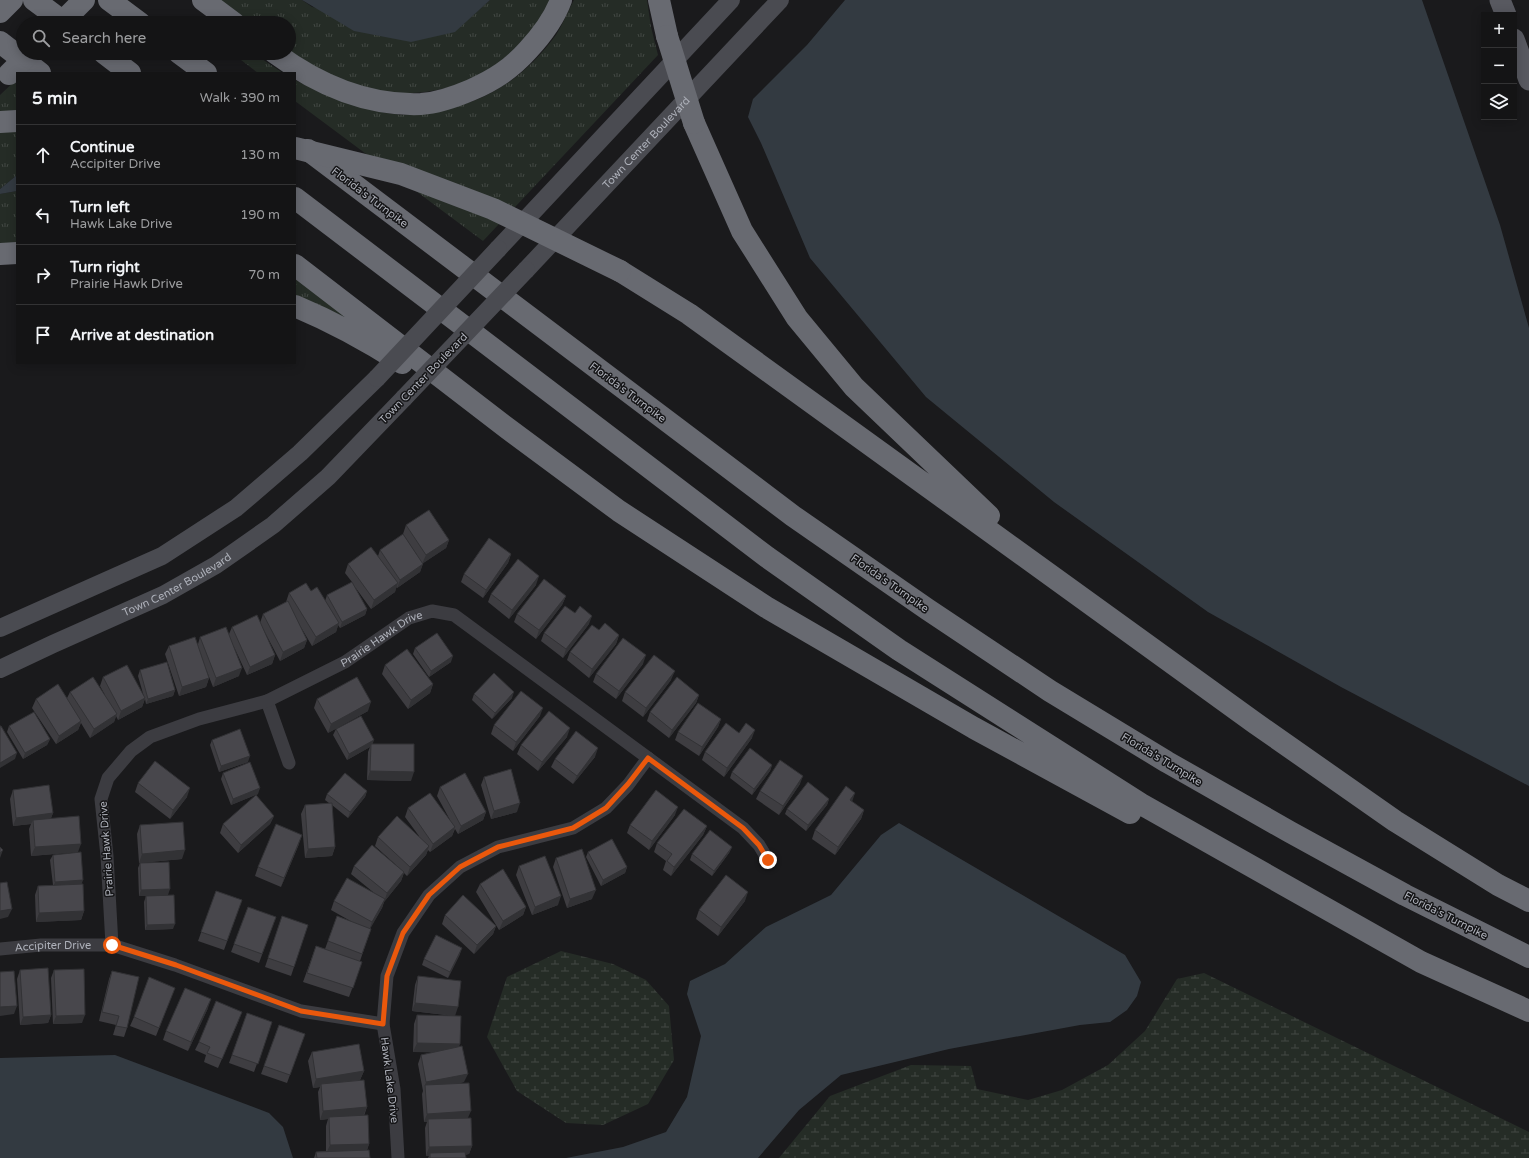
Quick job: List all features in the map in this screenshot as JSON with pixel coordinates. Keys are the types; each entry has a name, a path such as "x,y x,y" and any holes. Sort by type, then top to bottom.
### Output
{"highway":[{"path":"0,12 12,0"},
{"path":"34,0 56,16"},
{"path":"67,16 84,0"},
{"path":"109,0 131,16"},
{"path":"203,0 225,16"},
{"path":"284,60 315,79 356,96 386,102 423,104 457,96 470,91 488,83 516,64 540,37 559,7 561,0"},
{"path":"659,0 667,36 694,123 742,231 797,318 854,387 1017,544 1100,610"},
{"path":"0,42 16,54"},
{"path":"23,60 39,72"},
{"path":"4,78 23,60"},
{"path":"113,60 129,72"},
{"path":"188,60 205,72"},
{"path":"0,122 16,121"},
{"name":"Florida's Turnpike","path":"296,141 793,516 927,609 1043,686 1167,762 1290,832 1405,895 1529,957"},
{"path":"296,148 401,174 492,209 620,271 689,314 1395,821 1498,885 1529,901"},
{"path":"296,199 767,557 900,650 1140,804 1421,962"},
{"path":"0,254 16,253"},
{"path":"296,266 507,428 619,511 766,607 974,728 1122,809 1421,962 1529,1011"},
{"path":"296,306 367,340 507,428"}],"main road":[{"path":"0,628 162,556 236,508 300,453 377,378 731,0"},
{"name":"Town Center Boulevard","path":"0,669 163,595 216,564 273,525 328,477 526,270 780,0"},
{"path":"1500,0 1505,12"},
{"path":"1517,47 1529,80"}],"street":[{"name":"Prairie Hawk Drive","path":"112,945 107,856 101,799 108,778 131,751 150,737 199,719 267,702 345,662 410,618 432,611 454,615 743,828 759,845 768,860"},
{"path":"267,702 290,763"},
{"name":"Hawk Lake Drive","path":"398,1158 394,1089 383,1024 387,976 403,933 429,895 460,867 498,847 573,828 606,808 628,784 648,758"},
{"name":"Accipiter Drive","path":"0,949 41,945 112,945 176,965 301,1011 383,1024"}],"green space":[{"path":"214,0 302,0 312,7 455,31 490,0 550,0 535,25 517,47 496,64 473,78 447,87 420,92 392,93 363,88 343,82 296,57 296,16 235,16"},
{"path":"574,0 647,0 651,27 658,55 483,241 296,102 296,80 318,91 357,106 399,115 448,109 466,104 484,97 516,77 544,51 561,26"},
{"path":"241,60 264,60 282,72 257,72"},
{"path":"16,80 16,176 0,189 0,95"},
{"path":"16,191 16,243 0,244 0,194"},
{"path":"296,278 347,316 344,320 296,298"},
{"path":"561,951 613,964 646,980 669,1006 674,1060 648,1104 603,1125 566,1123 517,1091 487,1037 507,977"},
{"path":"1204,973 1529,1132 1529,1158 779,1158 830,1096 911,1065 971,1066 977,1089 1028,1100 1062,1090 1108,1065 1145,1031 1177,979"}],"shaded area":[{"path":"302,0 490,0 455,32 411,42 354,31"},
{"path":"845,0 1422,0 1500,225 1529,328 1529,786 1341,687 1208,612 1054,502 926,397 810,258 761,143 748,117 753,99 807,45"},
{"path":"16,176 16,191 0,194 0,189"},
{"path":"899,823 1125,955 1141,982 1137,996 1127,1010 1110,1022 1080,1025 949,1049 841,1075 799,1110 758,1158 566,1158 623,1147 666,1132 687,1097 701,1036 687,994 690,981 725,964 766,927 831,895 881,835"},
{"path":"115,1055 269,1113 283,1127 293,1158 0,1158 0,1058"}],"building":[{"path":"429,510 449,540 426,555 406,525"},
{"path":"403,534 423,564 400,580 380,550"},
{"path":"489,538 511,554 486,590 464,574"},
{"path":"371,547 398,583 374,600 348,564"},
{"path":"518,559 539,576 512,610 491,594"},
{"path":"544,579 566,596 539,630 517,614"},
{"path":"352,582 367,609 342,622 327,595"},
{"path":"306,583 311,591 317,587 339,623 316,637 289,593"},
{"path":"288,601 307,640 283,652 263,614"},
{"path":"565,606 575,613 580,606 592,616 566,649 544,633"},
{"path":"257,615 275,655 250,667 232,627"},
{"path":"605,623 619,635 592,669 570,652 592,625 599,630"},
{"path":"226,627 242,668 216,678 200,637"},
{"path":"437,633 453,656 431,671 415,648"},
{"path":"195,637 209,678 182,687 169,646"},
{"path":"623,638 646,655 619,691 596,674"},
{"path":"407,649 433,684 411,700 385,665"},
{"path":"654,655 675,671 646,708 625,692"},
{"path":"167,662 175,690 148,699 140,670"},
{"path":"127,665 145,698 121,711 103,677"},
{"path":"494,673 514,692 495,713 474,694"},
{"path":"93,677 117,714 94,729 70,692"},
{"path":"357,677 371,702 331,724 317,699"},
{"path":"677,677 699,695 672,730 650,712"},
{"path":"58,684 81,721 59,736 36,699"},
{"path":"521,691 543,708 516,742 494,725"},
{"path":"698,703 721,719 702,747 678,732"},
{"path":"549,711 570,728 542,762 521,745"},
{"path":"34,712 50,739 25,753 9,726"},
{"path":"361,716 374,740 349,754 336,729"},
{"path":"726,723 739,733 746,723 755,730 727,768 705,752"},
{"path":"0,726 17,753 0,763"},
{"path":"240,729 250,756 221,766 212,740"},
{"path":"576,731 598,748 577,776 555,759"},
{"path":"371,744 414,744 414,772 370,771"},
{"path":"750,748 772,765 754,789 732,772"},
{"path":"780,760 803,776 783,806 760,791"},
{"path":"155,761 190,788 173,810 138,783"},
{"path":"250,762 260,788 233,799 223,773"},
{"path":"511,769 520,803 494,811 484,777"},
{"path":"345,773 367,791 350,812 327,794"},
{"path":"465,773 486,812 461,826 440,787"},
{"path":"808,782 829,799 808,825 787,809"},
{"path":"49,785 53,813 16,818 13,790"},
{"path":"846,786 855,793 850,800 864,810 838,847 815,830"},
{"path":"656,790 678,807 652,841 630,825"},
{"path":"430,793 455,827 433,844 408,808"},
{"path":"256,795 274,816 241,845 223,824"},
{"path":"332,803 335,847 308,849 305,805"},
{"path":"684,809 707,826 674,867 667,861 672,854 657,843"},
{"path":"79,816 81,844 35,847 33,820"},
{"path":"397,816 429,846 410,867 378,837"},
{"path":"183,822 185,850 142,854 140,825"},
{"path":"276,824 302,835 284,878 258,867"},
{"path":"710,830 732,847 714,871 692,854"},
{"path":"612,839 627,867 603,880 588,852"},
{"path":"372,845 404,872 387,893 354,866"},
{"path":"582,849 596,890 570,899 556,858"},
{"path":"81,852 83,880 55,882 53,855"},
{"path":"545,856 561,896 535,907 519,866"},
{"path":"169,862 170,889 141,890 140,863"},
{"path":"503,869 526,907 503,921 480,884"},
{"path":"726,875 748,892 721,927 699,910"},
{"path":"347,878 385,899 372,922 334,901"},
{"path":"7,882 12,909 0,911 0,883"},
{"path":"83,884 84,911 39,913 38,886"},
{"path":"216,891 242,900 227,941 201,932"},
{"path":"174,895 175,924 147,925 146,896"},
{"path":"463,895 496,926 477,945 445,915"},
{"path":"248,907 276,917 262,954 234,944"},
{"path":"282,916 308,925 294,967 268,958"},
{"path":"337,916 371,929 362,954 328,941"},
{"path":"436,935 462,948 450,972 424,959"},
{"path":"316,946 362,962 353,988 307,973"},
{"path":"48,968 51,1015 23,1017 20,970"},
{"path":"84,969 85,1015 56,1016 54,970"},
{"path":"14,971 17,1006 0,1007 0,972"},
{"path":"112,971 139,977 127,1028 116,1026 119,1016 102,1012"},
{"path":"418,976 461,981 458,1007 415,1003"},
{"path":"149,977 175,988 159,1028 134,1017"},
{"path":"185,988 211,999 191,1042 166,1031"},
{"path":"216,1001 242,1012 222,1059 207,1053 210,1047 199,1042"},
{"path":"247,1013 272,1022 258,1064 232,1055"},
{"path":"417,1015 461,1016 460,1044 417,1043"},
{"path":"279,1025 305,1034 290,1075 264,1066"},
{"path":"359,1044 364,1071 316,1079 312,1052"},
{"path":"462,1046 468,1074 426,1082 421,1055"},
{"path":"364,1080 367,1107 323,1111 321,1084"},
{"path":"469,1083 471,1111 427,1114 425,1085"},
{"path":"368,1115 369,1144 330,1145 329,1117"},
{"path":"471,1118 472,1146 429,1147 428,1119"},
{"path":"369,1150 370,1158 317,1158 316,1152"},
{"path":"465,1152 466,1158 430,1158 430,1153"}],"route":[{"path":"112,945 176,965 301,1011 383,1024 387,976 403,933 429,895 460,867 498,847 573,828 606,808 628,784 648,758 743,828 759,845 768,860"}]}
